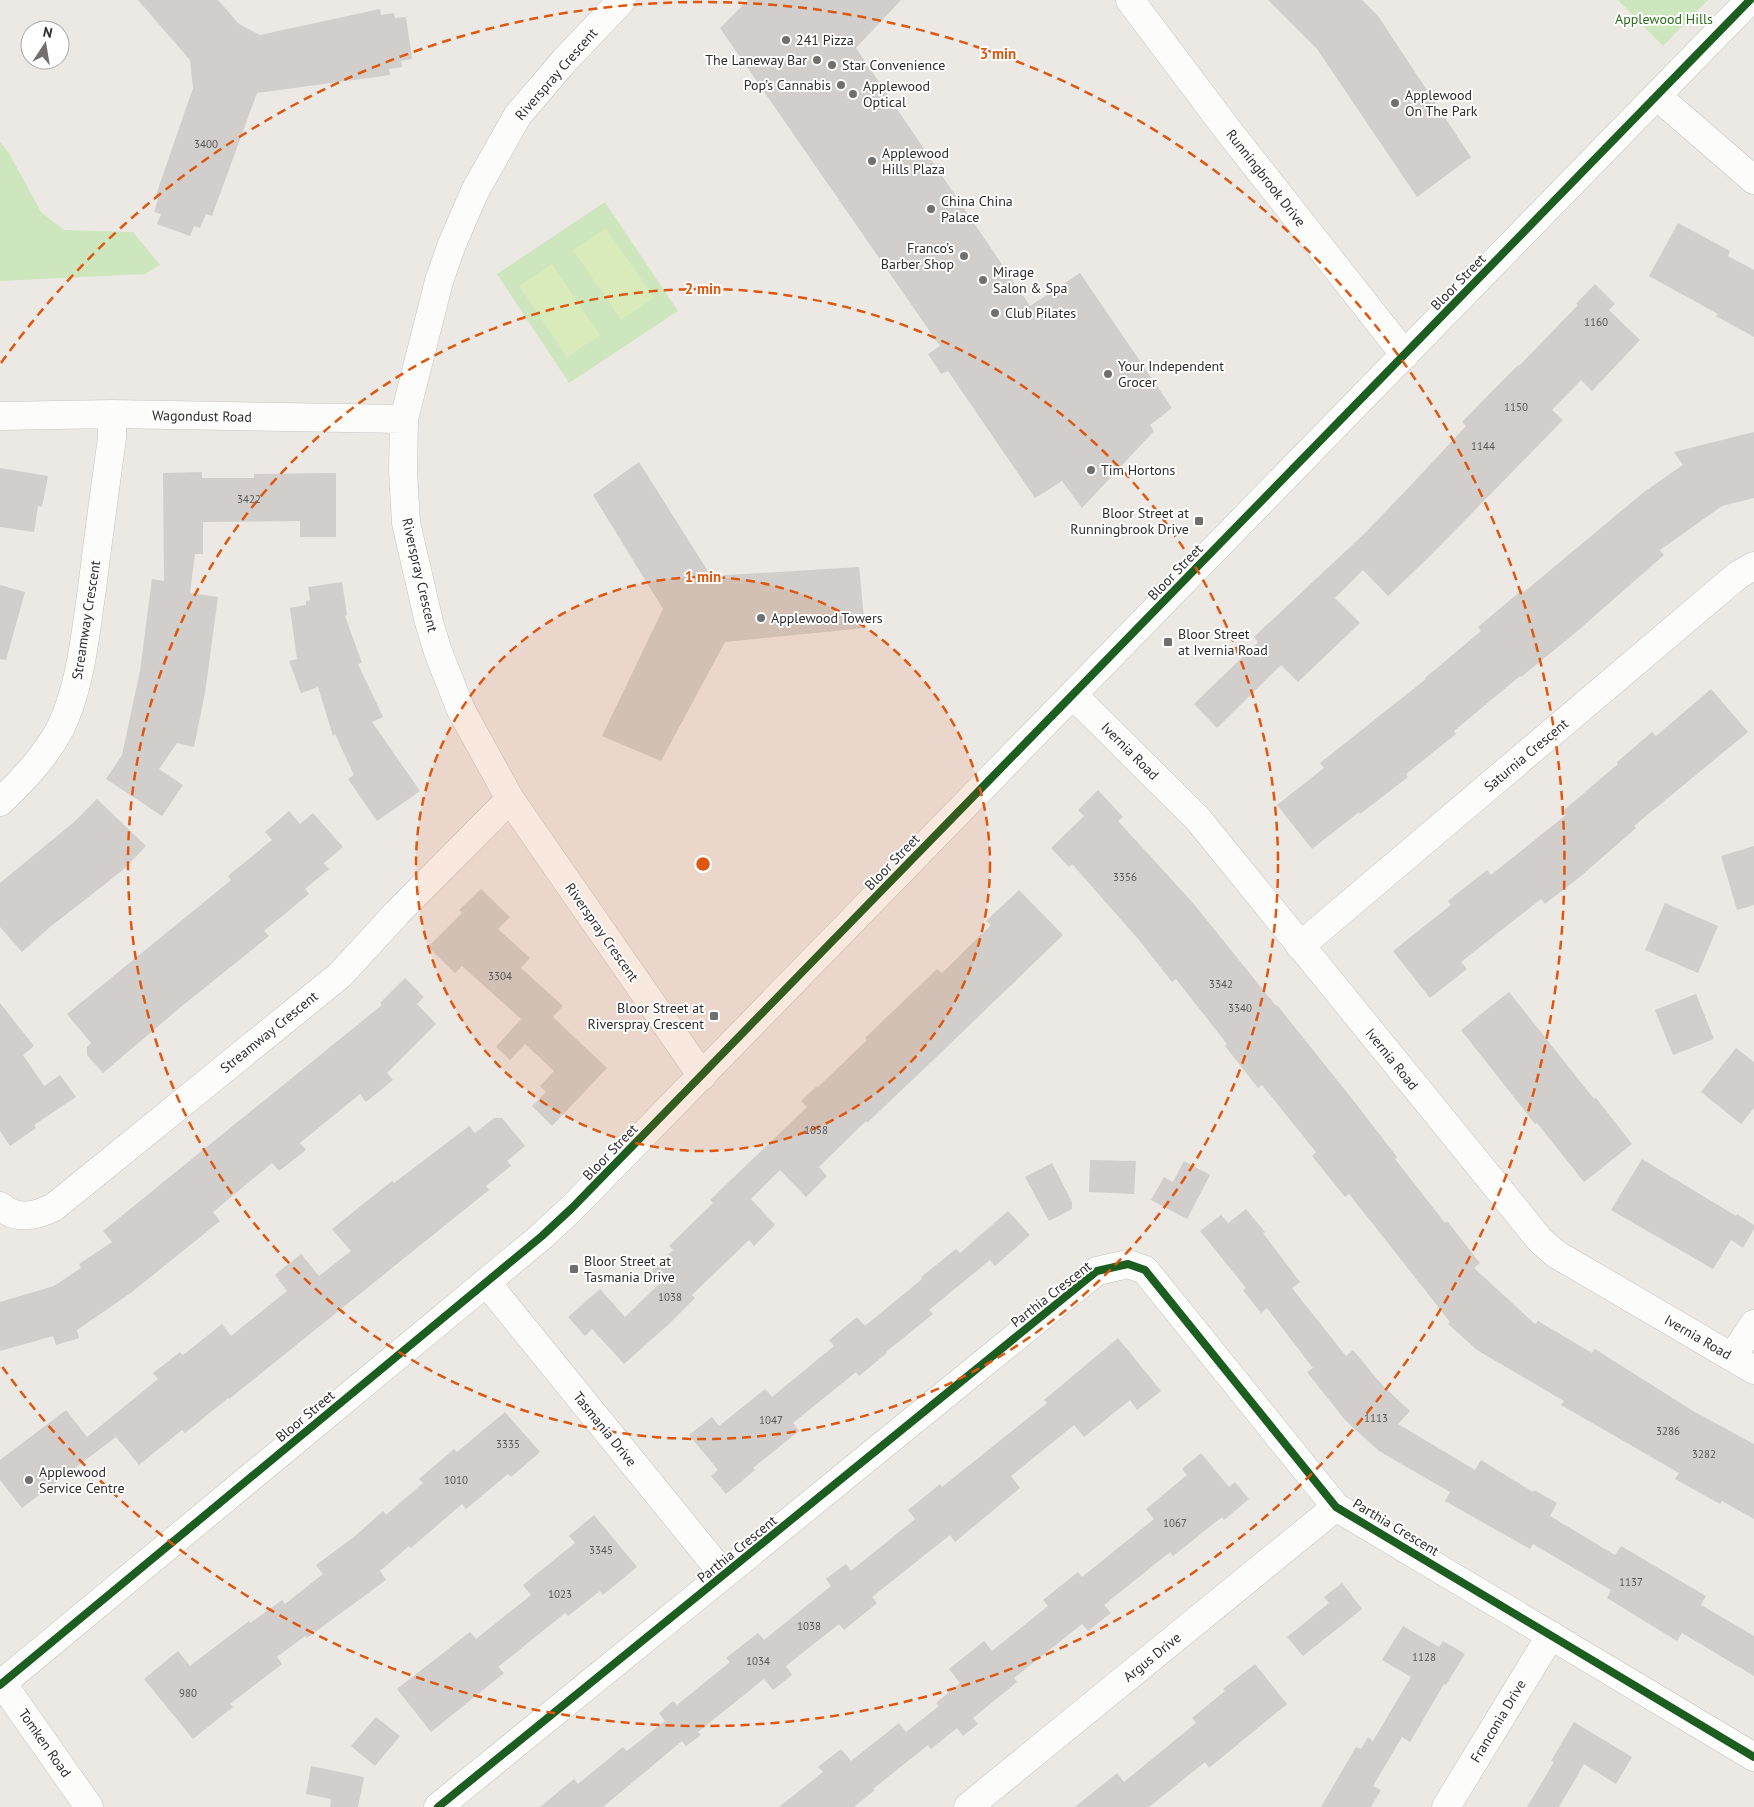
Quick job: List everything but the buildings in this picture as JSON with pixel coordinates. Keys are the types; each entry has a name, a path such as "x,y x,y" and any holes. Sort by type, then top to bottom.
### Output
{"street":[{"name":"Riverspray Crescent","path":"622,0 565,60 518,115 475,191 452,244 439,281 404,420 403,471 406,522 429,622 438,652 461,710 510,799 702,1076"},
{"name":"Runningbrook Drive","path":"1130,0 1227,129 1404,355"},
{"name":"Bloor Street","path":"1,1683 542,1236 572,1208 1750,0"},
{"path":"1657,96 1754,180"},
{"name":"Wagondust Road","path":"0,416 112,414 404,420"},
{"name":"Streamway Crescent","path":"0,802 43,757 60,729 76,686 89,610 112,438 112,414"},
{"name":"Saturnia Crescent","path":"1300,946 1738,575 1754,566"},
{"name":"Ivernia Road","path":"1073,695 1197,818 1540,1240 1556,1254 1743,1364"},
{"name":"Streamway Crescent","path":"0,1206 7,1213 26,1216 41,1214 54,1207 340,974 397,913 510,799"},
{"name":"Parthia Crescent","path":"438,1807 1098,1271 1128,1264 1145,1270 1336,1507 1754,1756"},
{"name":"Tasmania Drive","path":"486,1282 724,1575"},
{"path":"1743,1364 1754,1324"},
{"name":"Argus Drive","path":"968,1807 1336,1507"},
{"name":"Franconia Drive","path":"1446,1807 1550,1635"},
{"name":"Tomken Road","path":"1,1683 89,1807"}],"green space":[{"name":"Applewood Hills","path":"1618,0 1708,0 1663,46"},
{"path":"0,142 9,153 41,212 64,230 133,232 160,265 145,274 0,281"},
{"path":"605,202 678,311 569,383 497,274"},
{"path":"606,228 654,298 621,320 573,250"},
{"path":"552,264 600,335 567,357 519,286"}],"cycle path":[{"path":"0,1685 542,1236 572,1208 1750,0"},
{"path":"438,1807 1097,1271 1128,1264 1145,1270 1336,1507 1754,1757"}],"place":[{"name":"241 Pizza","path":"786,40"},
{"name":"The Laneway Bar","path":"817,60"},
{"name":"Star Convenience","path":"832,65"},
{"name":"Pop’s Cannabis","path":"841,85"},
{"name":"Applewood Optical","path":"853,94"},
{"name":"Applewood On The Park","path":"1395,103"},
{"name":"Applewood Hills Plaza","path":"872,161"},
{"name":"China China Palace","path":"931,209"},
{"name":"Franco’s Barber Shop","path":"964,256"},
{"name":"Mirage Salon & Spa","path":"983,280"},
{"name":"Club Pilates","path":"995,313"},
{"name":"Your Independent Grocer","path":"1108,374"},
{"name":"Tim Hortons","path":"1091,470"},
{"name":"Bloor Street at Runningbrook Drive","path":"1199,521"},
{"name":"Applewood Towers","path":"761,618"},
{"name":"Bloor Street at Ivernia Road","path":"1168,642"},
{"name":"Bloor Street at Riverspray Crescent","path":"714,1016"},
{"name":"Bloor Street at Tasmania Drive","path":"574,1269"},
{"name":"Applewood Service Centre","path":"29,1480"}]}
